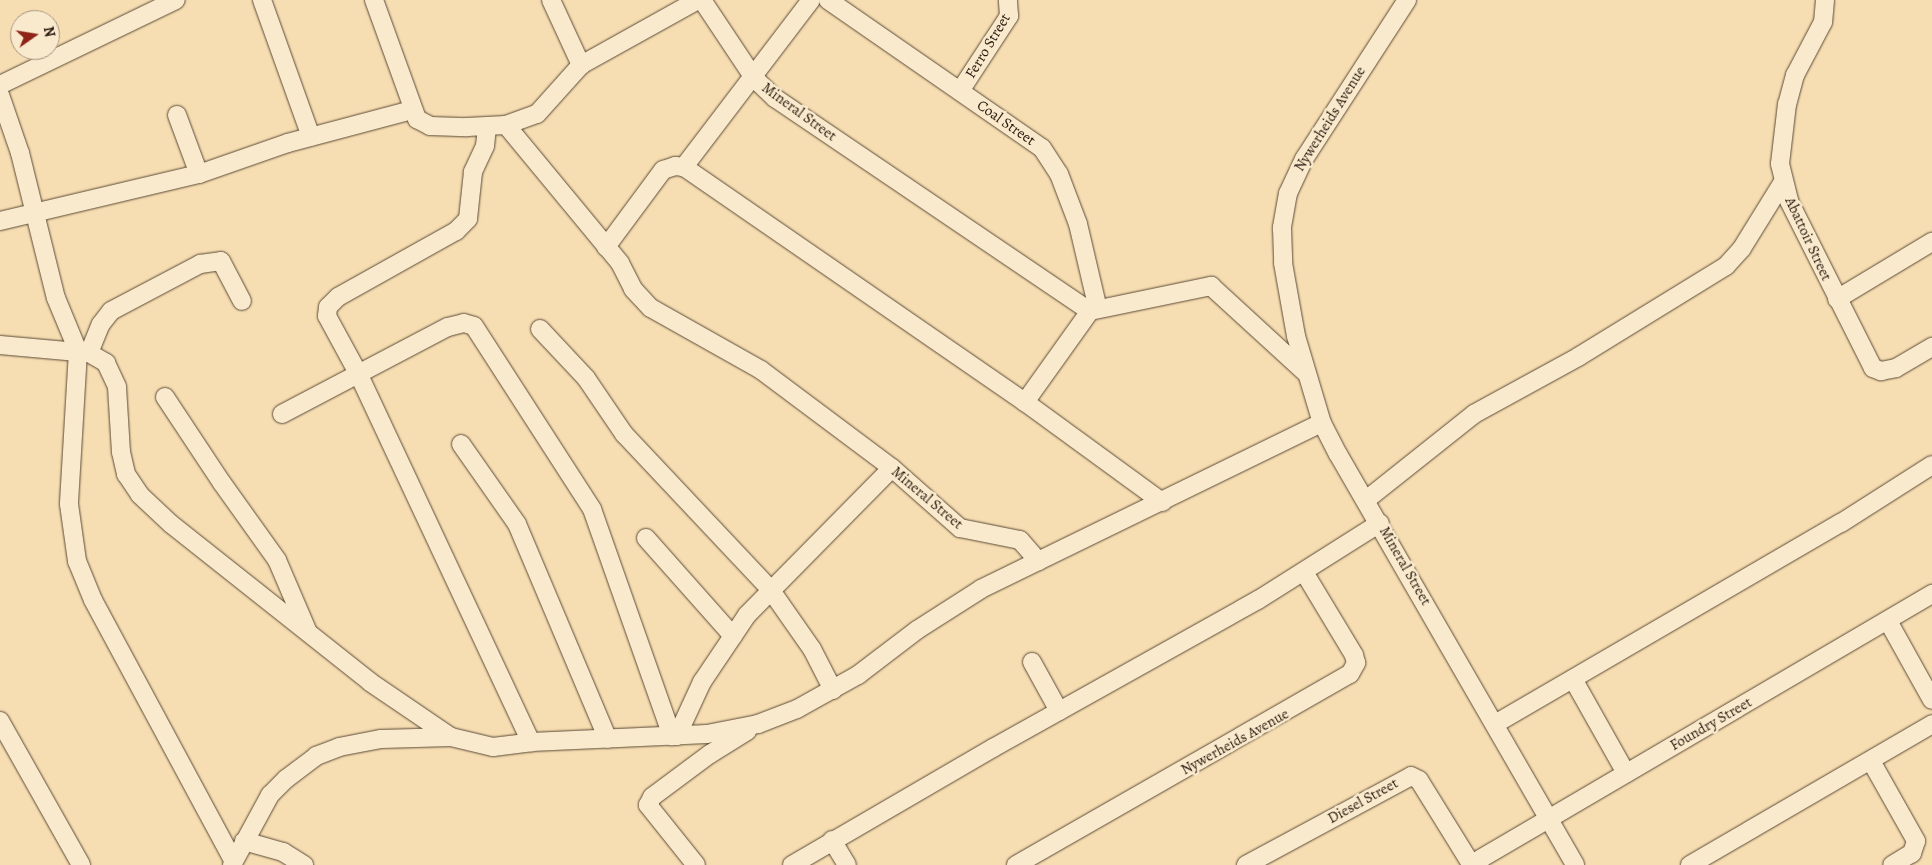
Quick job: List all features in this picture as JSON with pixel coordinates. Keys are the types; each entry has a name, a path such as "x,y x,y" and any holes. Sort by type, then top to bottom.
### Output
{"street":[{"path":"0,85 176,0"},
{"path":"262,0 311,137"},
{"path":"374,0 399,63 412,110 417,119 430,126 487,127 506,125 538,114 581,65 700,0 754,78 810,0"},
{"path":"551,0 581,65"},
{"name":"Coal Street","path":"828,0 1034,142 1052,162 1078,224 1094,310"},
{"name":"Ferro Street","path":"960,91 1009,16 1008,0"},
{"name":"Nywerheids Avenue","path":"1322,423 1306,373 1283,263 1282,228 1288,193 1308,152 1407,0"},
{"name":"Abattoir Street","path":"1825,0 1823,22 1790,89 1780,148 1783,182 1797,220 1866,358 1873,368 1884,371 1896,368 1932,347"},
{"name":"Mineral Street","path":"684,167 754,78 775,98 1094,310"},
{"path":"0,95 18,148 33,214 56,298 84,352"},
{"path":"0,221 199,174 311,137 412,110"},
{"path":"178,115 199,174"},
{"name":"Mineral Street","path":"506,125 606,246 620,264 633,289 651,308 761,370 892,468 960,528 1020,540 1038,561"},
{"path":"487,127 485,146 473,172 468,219 456,231 338,297 328,307 328,316 358,373 531,742"},
{"path":"606,246 662,170 674,166 684,167 1026,402 1162,502"},
{"path":"1366,500 1474,414 1578,357 1726,266 1742,248 1783,182"},
{"path":"1837,300 1932,242"},
{"path":"233,863 93,600 77,561 69,504 84,352 111,311 200,264 221,261 242,301"},
{"path":"1026,402 1094,310 1211,286 1306,373"},
{"path":"282,414 448,327 464,323 474,326 592,509 674,736"},
{"path":"540,329 586,378 624,434 770,589 816,656 833,690"},
{"path":"0,345 84,352 106,363 113,373 120,408 121,452 131,485 171,524 308,630 370,682 451,737"},
{"path":"166,397 222,483 282,566 308,630"},
{"path":"696,865 648,805 652,797 710,754 758,724 833,690 959,603 1038,561 1322,423"},
{"name":"Mineral Street","path":"1322,423 1575,865"},
{"path":"461,444 517,524 608,739"},
{"path":"1495,724 1841,523 1932,465"},
{"path":"674,736 702,682 733,636 770,589 892,468"},
{"path":"792,865 832,840 1304,572 1380,523"},
{"path":"646,538 733,636"},
{"name":"Nywerheids Avenue","path":"1016,865 1328,690 1353,671 1356,663 1354,655 1304,572"},
{"path":"1932,594 1888,621 1932,700"},
{"name":"Foundry Street","path":"1548,820 1888,621"},
{"path":"1032,662 1059,711"},
{"path":"1572,679 1626,773"},
{"path":"0,721 81,865"},
{"path":"233,863 270,796 286,779 316,756 339,747 382,739 451,737 493,747 531,742 674,736 758,724"},
{"path":"1690,865 1932,724"},
{"path":"1871,760 1916,841 1912,854 1892,865"},
{"name":"Diesel Street","path":"1246,865 1411,776 1420,780 1470,865 1548,820"},
{"path":"832,840 847,865"},
{"path":"244,841 283,852 304,865"}]}
